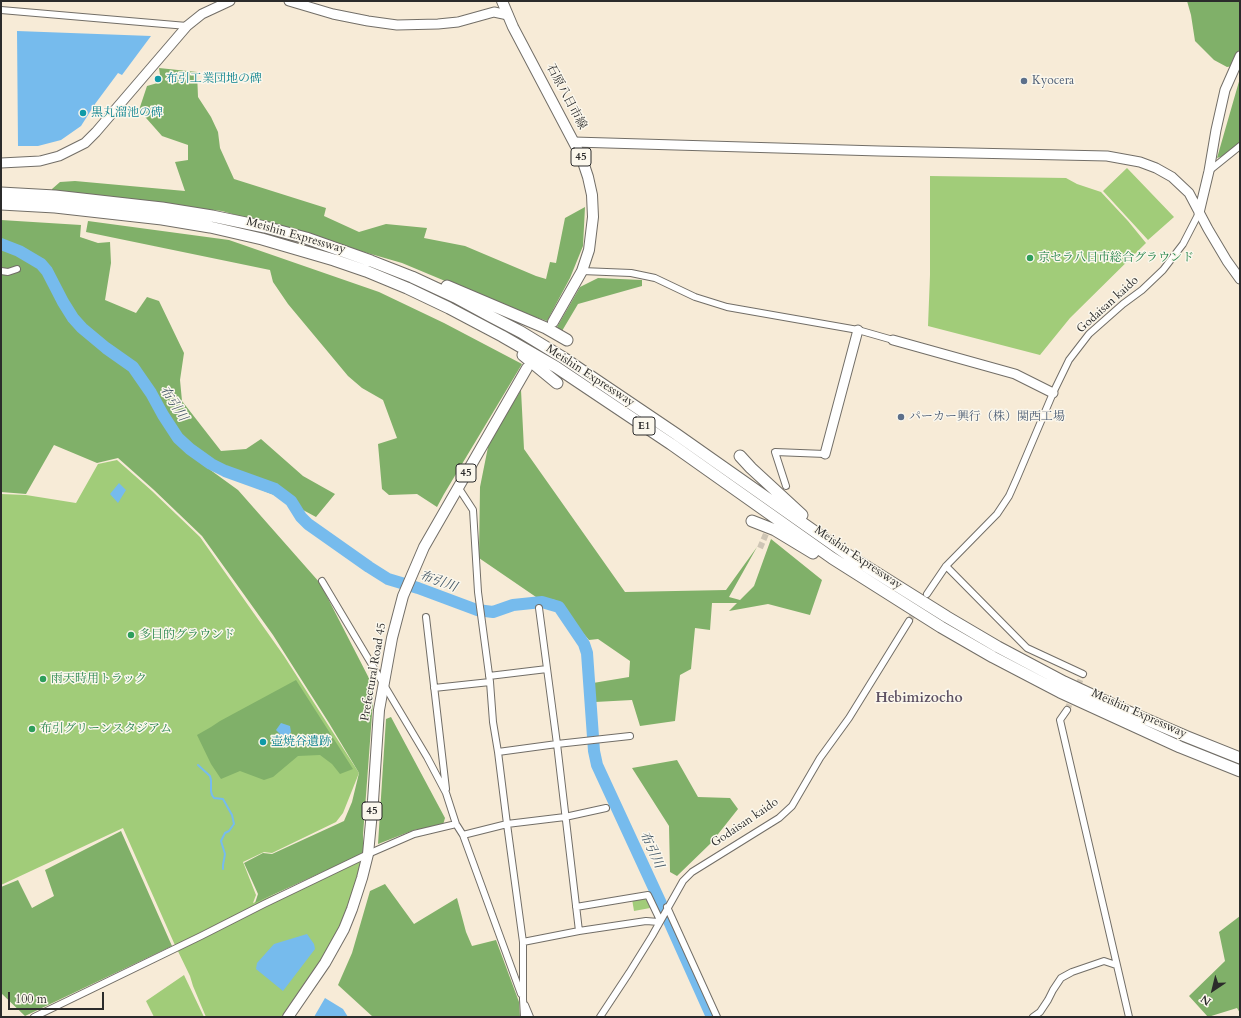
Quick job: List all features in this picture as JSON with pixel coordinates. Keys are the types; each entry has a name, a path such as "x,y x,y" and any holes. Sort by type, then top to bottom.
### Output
{"highway":[{"name":"Meishin Expressway","path":"1,192 55,196 162,208 227,219 306,238 412,277 455,297 521,332 562,357 848,554 998,647 1064,682 1185,736 1240,758"},
{"name":"Meishin Expressway","path":"1,204 55,207 162,219 210,227 262,239 334,260 366,271 414,291 502,336 556,367 665,439 832,558 904,604 993,657 1060,692 1173,744 1240,771"},
{"path":"306,238 392,264 439,282 546,328 567,340"},
{"path":"502,336 513,349 526,357 557,383"},
{"path":"740,456 751,468 806,518 840,544 848,554"},
{"path":"752,521 775,530 904,604"}],"main road":[{"name":"石原八日市線","path":"502,1 581,156 592,195 593,217 588,250 582,271 553,322"},
{"name":"Prefectural Road 45","path":"288,1017 325,963 344,929 352,909 368,854 379,710 392,638 408,585 424,547 527,368"}],"street":[{"path":"1,163 40,161 59,156 85,143 187,26 202,14 230,1"},
{"path":"289,1 347,17 398,25 458,22 494,12 508,15"},
{"path":"1,10 187,26"},
{"name":"Godaisan kaido","path":"927,594 946,566 997,514 1005,502 1017,478 1053,393 1070,360 1089,334 1123,304 1142,290 1163,270 1183,244 1199,213 1225,90 1240,56"},
{"path":"574,142 1107,156 1140,162 1156,168 1172,177 1189,193 1227,261 1240,279"},
{"path":"1209,171 1240,146"},
{"path":"1,271 8,272 17,269"},
{"path":"582,271 631,273 656,278 695,297 727,307 858,330 1015,374 1053,393"},
{"path":"786,486 775,452 825,454 858,330"},
{"path":"458,487 473,510 479,606 523,942 524,1017"},
{"path":"946,566 1027,648 1083,674"},
{"path":"322,581 427,757 446,793 456,824 463,835 530,1017"},
{"path":"539,608 579,931"},
{"path":"426,618 446,793"},
{"name":"Godaisan kaido","path":"600,1017 629,973 683,881 692,872 779,818 792,806 820,758 849,718 909,621"},
{"path":"434,688 547,669"},
{"path":"1067,710 1060,720 1128,1017"},
{"path":"498,752 630,736"},
{"path":"463,835 507,824 565,817 606,808"},
{"path":"34,1017 368,854 414,834 456,824"},
{"path":"523,942 579,931 660,920 648,895 576,907"},
{"path":"667,908 717,1017"},
{"path":"1033,1017 1040,1012 1061,978 1072,972 1104,961 1116,965"}],"green space":[{"path":"1187,1 1240,1 1240,65 1227,67 1214,60 1195,41"},
{"path":"159,68 197,72 198,97 211,117 218,132 220,148 234,179 326,208 324,216 359,232 386,224 427,228 424,238 465,246 546,279 550,262 556,263 565,218 585,207 583,246 570,278 547,321 517,311 402,263 222,211 52,192 52,189 60,182 75,181 185,191 175,162 188,160 188,145 162,136 139,110 147,86 161,82"},
{"path":"1240,78 1240,151 1217,158"},
{"path":"1127,168 1174,217 1148,240 1103,191"},
{"name":"京セラ八日市総合グラウンド","path":"930,176 1066,178 1077,184 1101,192 1146,243 1070,318 1040,355 928,326 930,275"},
{"path":"1,220 81,225 80,237 98,243 110,242 111,263 105,300 136,313 147,297 159,301 184,353 180,380 182,401 221,451 246,449 261,439 303,476 335,494 316,517 279,497 209,469 238,490 320,583 374,688 363,835 364,853 255,903 258,894 244,863 263,853 272,854 344,821 352,802 359,773 329,723 273,635 202,536 118,458 97,463 54,445 26,494 1,492"},
{"path":"88,221 229,240 379,292 444,323 522,364 437,507 417,494 389,495 382,489 378,444 397,438 383,400 362,388 348,376 288,304 273,282 270,270 86,232"},
{"path":"598,278 642,280 642,286 578,304 562,331 557,327 580,287"},
{"path":"521,390 524,449 625,592 726,590 757,547 729,597 740,600 754,586 771,539 822,580 810,615 768,604 729,611 737,603 712,603 710,630 695,628 691,669 680,675 675,721 640,726 632,700 595,702 593,683 629,677 630,661 598,639 589,640 555,600 536,597 479,558 480,487 489,442"},
{"path":"117,460 200,537 284,656 359,773 343,813 336,822 272,853 264,852 243,862 256,895 253,903 361,860 360,870 348,907 333,942 281,1017 206,1017 190,976 123,828 1,885 1,494 26,495 76,503 98,464"},
{"path":"296,680 353,769 340,774 332,764 320,755 298,756 273,777 264,780 240,771 221,779 211,764 197,735"},
{"path":"391,717 445,818 443,825 414,830 378,844 386,719"},
{"path":"677,760 698,797 730,798 738,809 711,843 677,876 670,872 669,826 632,768"},
{"path":"121,831 172,946 25,1016 1,993 1,887 18,880 32,908 54,896 45,870"},
{"path":"385,884 414,924 457,898 466,932 472,946 496,940 519,1002 520,1017 373,1017 338,985 352,953 370,891"},
{"path":"643,898 647,900 650,908 634,911 632,899"},
{"path":"1240,916 1240,1013 1237,1008 1208,1017 1189,996 1225,961 1219,932"},
{"path":"184,975 204,1017 154,1017 146,1001"}],"water":[{"path":"17,31 151,36 122,75 118,73 81,126 61,140 38,146 18,146"},
{"path":"119,483 126,490 118,503 110,494"},
{"path":"281,723 290,726 291,732 289,735 282,736 276,730"},
{"path":"307,934 314,944 315,949 283,991 256,969 257,963 274,944"},
{"path":"325,998 343,1009 348,1017 314,1017"}],"waterway":[{"name":"布引川","path":"1,244 19,251 41,264 47,271 73,318 82,328 106,348 133,367 151,393 178,438 190,449 211,464 225,471 275,489 291,501 301,517 308,524 369,567 388,579 418,588 477,610 493,612 513,605 542,602 559,607 584,644 587,653 594,751 597,765 712,1017"},
{"path":"198,765 210,776 211,791 214,798 223,799 232,815 234,824 229,831 225,833 221,841 225,854 223,869"}],"tunnel":[{"path":"531,361 553,323"},
{"path":"760,548 774,515"},
{"path":"909,621 924,599"},
{"path":"1067,710 1083,674"}],"place":[{"name":"布引工業団地の碑","path":"158,79"},
{"name":"Kyocera","path":"1024,81"},
{"name":"黒丸溜池の碑","path":"83,113"},
{"name":"京セラ八日市総合グラウンド","path":"1030,258"},
{"name":"パーカー興行（株）関西工場","path":"901,417"},
{"name":"多目的グラウンド","path":"131,635"},
{"name":"雨天時用トラック","path":"43,679"},
{"name":"布引グリーンスタジアム","path":"32,729"},
{"name":"壺焼谷遺跡","path":"263,742"}],"district":[{"name":"Hebimizocho","path":"919,699"}]}
